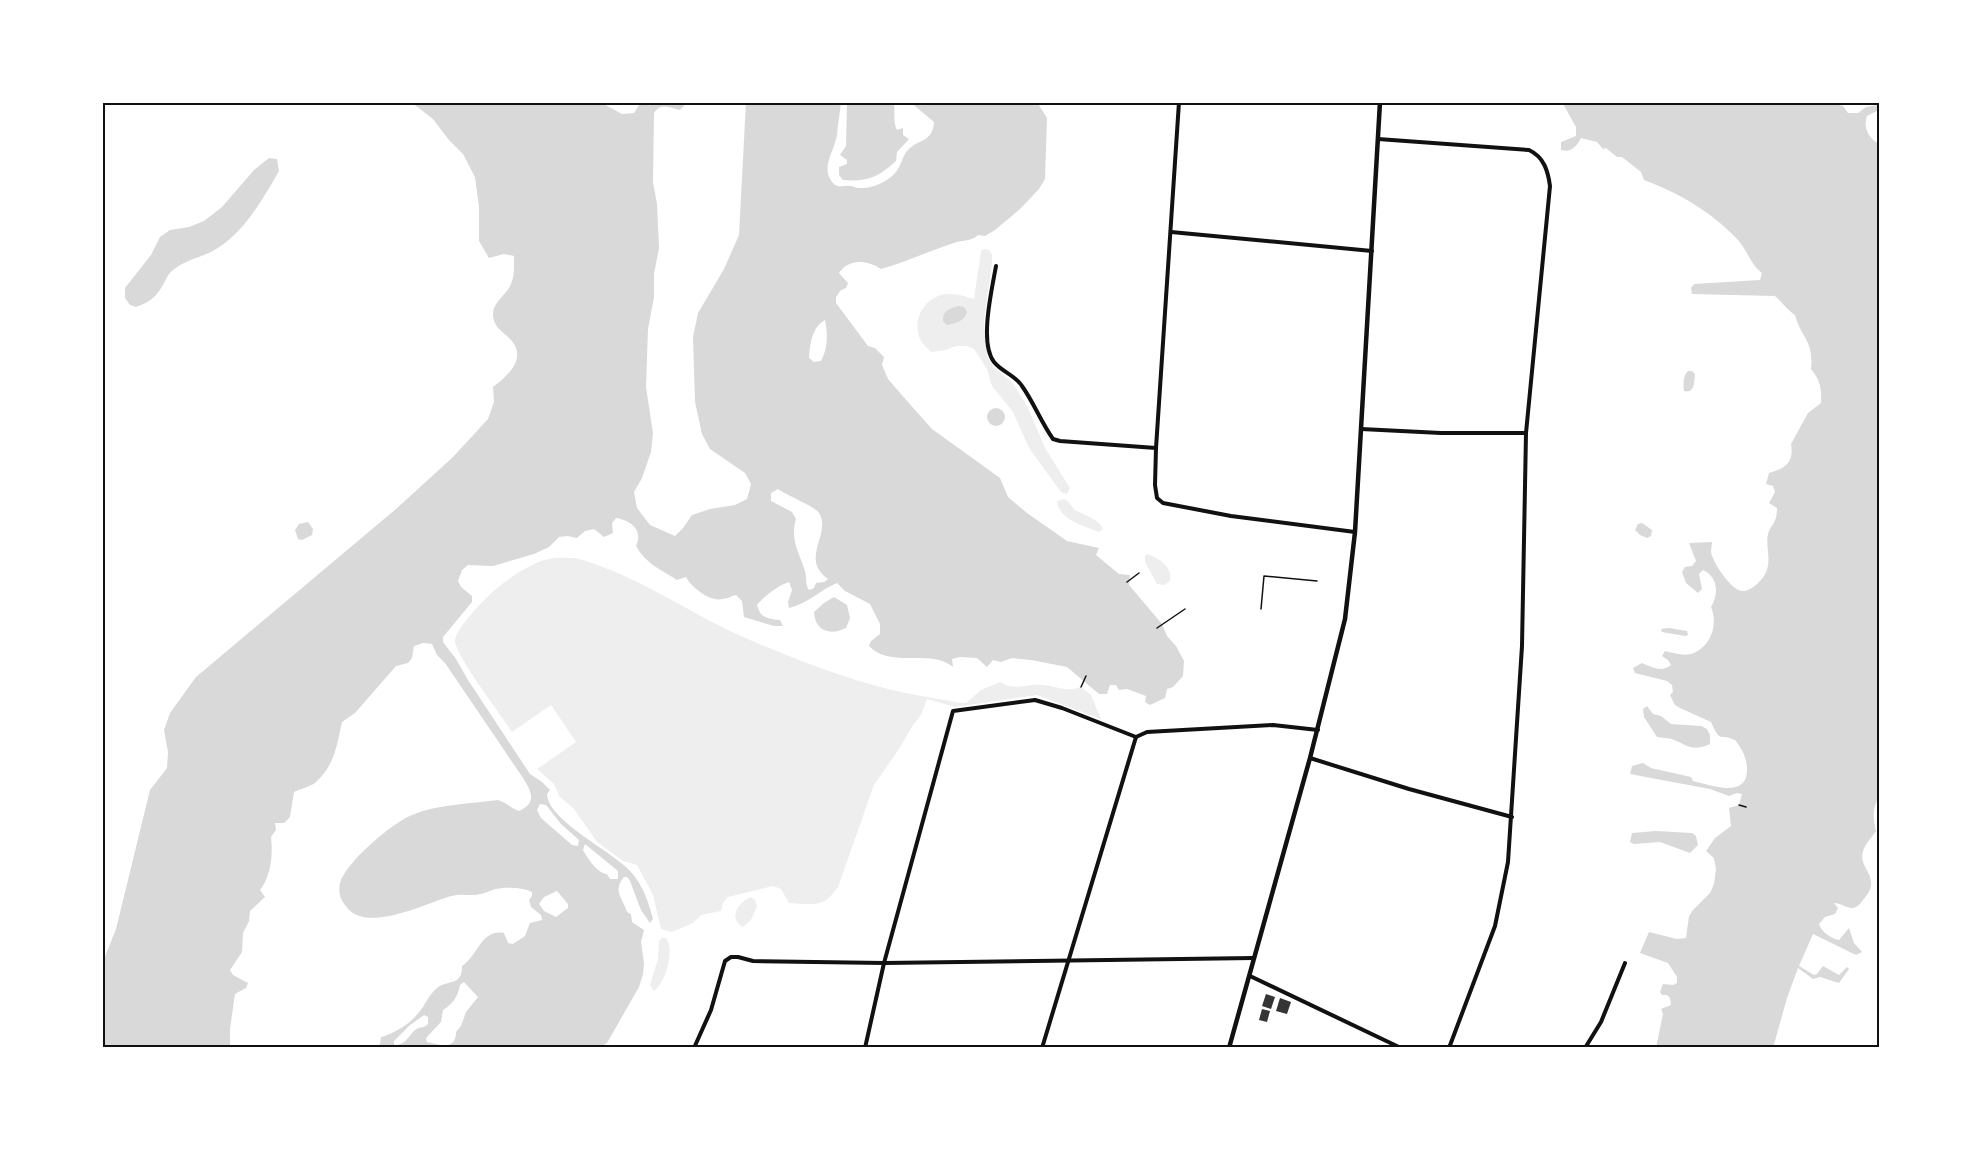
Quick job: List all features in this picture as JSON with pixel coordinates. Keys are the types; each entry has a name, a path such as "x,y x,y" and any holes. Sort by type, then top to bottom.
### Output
{"street":[{"path":"1179,102 1156,448 1157,498 1163,503 1231,516 1355,532"},
{"path":"1229,1048 1318,730 1346,619 1355,532 1380,102"},
{"path":"1378,139 1529,150 1536,154 1544,164 1550,186 1526,433 1522,646 1508,862 1495,926 1449,1048"},
{"path":"1171,232 1372,251"},
{"path":"996,266 987,324 991,357 995,363 1014,376 1022,386 1053,439 1156,448"},
{"path":"1361,429 1441,433 1526,433"},
{"path":"865,1048 884,963 953,711 1035,700 1136,737 1147,732 1273,725 1318,730"},
{"path":"1042,1048 1136,737"},
{"path":"1310,758 1409,789 1512,817"},
{"path":"694,1048 711,1011 725,961 731,957 753,961 884,963 1255,958"},
{"path":"1585,1048 1601,1022 1625,963"},
{"path":"1250,975 1401,1048"}],"lane":[{"path":"1261,609 1264,576 1317,581"}],"path":[{"path":"1127,582 1139,573"},
{"path":"1157,628 1185,609"},
{"path":"1081,687 1086,676"},
{"path":"1739,805 1746,807"}],"shaded area":[{"path":"411,102 600,102 622,114 634,113 641,102 683,102 684,106 680,110 663,107 654,113 653,182 657,204 659,248 648,329 646,387 653,433 651,452 642,478 634,492 637,508 650,525 675,536 692,515 735,505 747,499 751,484 745,473 710,449 702,434 695,402 693,337 698,313 724,269 739,235 746,102 841,102 836,140 829,158 829,177 835,185 859,188 870,187 887,180 896,172 907,151 931,134 934,122 910,102 1037,102 1047,118 1045,179 1020,209 985,236 978,235 881,269 865,262 848,265 839,273 848,283 836,297 836,303 868,346 875,348 884,357 882,365 888,379 932,429 1000,478 1008,497 1027,513 1067,541 1099,548 1096,555 1119,574 1130,575 1129,585 1162,624 1167,636 1176,646 1184,661 1183,676 1173,687 1167,689 1165,698 1150,705 1145,702 1146,696 1127,689 1119,690 1116,685 1110,685 1107,694 1099,694 1067,667 1031,660 1012,658 1001,662 993,660 987,667 977,658 960,657 952,659 953,667 934,659 888,656 878,653 869,646 871,641 880,634 880,624 870,604 845,591 837,583 789,608 788,602 792,590 789,582 776,588 757,605 762,615 780,620 783,626 774,626 744,617 742,601 736,595 724,599 712,598 696,589 686,577 677,580 654,566 636,546 638,535 634,527 616,518 612,523 613,533 604,537 594,529 585,531 577,538 559,537 549,547 534,554 493,566 468,565 462,570 458,581 461,587 472,596 472,602 443,637 443,642 530,774 550,790 547,794 550,804 558,815 631,872 642,889 651,912 653,919 650,923 641,910 630,881 624,877 619,886 620,894 627,912 631,914 632,922 644,930 641,942 643,974 639,987 607,1043 598,1048 375,1048 380,1044 381,1037 410,1022 437,988 457,980 460,977 462,966 490,935 504,933 508,943 513,944 525,936 530,923 542,920 541,915 531,907 529,900 532,892 519,888 500,888 477,895 451,896 395,915 380,917 354,914 342,900 339,892 344,874 360,854 403,819 432,809 498,800 519,811 531,801 529,788 523,778 445,663 437,655 432,644 423,643 414,646 412,658 408,663 396,666 355,713 342,722 334,754 327,769 314,784 294,792 290,817 284,823 275,823 276,830 271,837 270,865 267,878 260,890 265,897 250,911 249,921 243,933 242,952 230,970 233,975 248,983 246,988 235,994 230,1048 102,1048 102,964 116,929 150,790 167,768 168,752 164,730 170,713 196,677 396,509 453,457 488,419 494,402 493,387 510,372 517,359 515,345 497,326 493,316 497,303 512,281 514,256 504,254 489,258 479,241 479,207 475,177 463,154 433,119","holes":["825,320 826,346 821,361 814,362 809,358 810,347 814,331","778,489 819,513 822,529 816,563 828,579 816,583 814,588 809,590 808,588 796,546 794,533 796,519 792,512 771,501 771,493","540,804 546,805 561,824 579,840 578,846 572,845 541,818 537,810","585,844 618,871 618,879 610,879 607,874 593,865 583,850","557,891 568,904 568,908 556,917 544,911 539,904 544,897","464,982 478,997 466,1012 453,1042 446,1045 427,1042 426,1038 441,1022 443,1010 456,996 460,985","424,1015 428,1017 428,1024 415,1030 403,1043 394,1045 394,1041"]},
{"path":"847,102 894,102 897,130 903,128 903,135 909,139 897,152 896,161 878,175 866,179 843,180 839,175 839,167 847,164 847,160 840,155 846,146"},
{"path":"1562,102 1826,102 1843,106 1848,113 1858,113 1866,107 1879,105 1879,110 1867,116 1866,124 1869,135 1879,144 1879,797 1874,813 1876,831 1865,846 1862,857 1871,879 1871,885 1869,892 1857,907 1850,908 1834,903 1838,908 1835,914 1825,917 1819,924 1827,934 1839,940 1849,928 1854,943 1862,952 1856,955 1813,934 1799,966 1814,975 1823,966 1839,975 1847,967 1849,969 1839,983 1820,977 1813,979 1798,968 1773,1048 1656,1048 1663,1014 1661,1009 1671,1005 1670,998 1660,992 1663,984 1677,983 1677,977 1668,963 1640,953 1649,932 1677,939 1686,938 1689,916 1710,893 1714,884 1716,869 1714,858 1706,851 1715,838 1731,826 1729,808 1739,805 1742,794 1729,796 1710,789 1630,774 1632,766 1643,763 1651,768 1691,777 1693,781 1726,788 1741,785 1745,779 1747,766 1744,754 1735,740 1719,736 1711,722 1675,705 1670,695 1673,692 1672,685 1667,681 1635,673 1633,668 1642,663 1664,669 1671,665 1662,656 1665,651 1687,655 1694,653 1705,645 1712,633 1714,620 1711,607 1716,586 1712,577 1703,570 1699,574 1702,589 1698,593 1686,583 1682,572 1685,567 1692,566 1696,561 1689,543 1712,542 1711,552 1715,563 1728,581 1742,591 1757,584 1764,576 1768,566 1768,534 1777,513 1777,508 1769,503 1775,492 1773,486 1766,484 1769,473 1784,467 1790,460 1791,444 1808,413 1821,403 1820,385 1811,369 1809,345 1795,315 1775,296 1692,294 1691,288 1694,284 1760,280 1762,273 1738,240 1706,212 1682,197 1644,180 1641,172 1622,157 1617,157 1606,148 1603,149 1597,142 1581,138 1578,144 1568,151 1561,150 1561,142 1576,136 1576,127"},
{"path":"269,158 277,159 279,171 242,227 211,252 173,270 160,290 146,303 136,307 130,305 125,298 125,288 151,255 160,237 170,230 189,227 204,221 222,207 254,170"},
{"path":"989,250 992,255 984,321 987,356 994,368 1012,382 1028,408 1045,448 1070,488 1067,494 1061,492 1029,448 1013,412 992,386 987,369 974,349 967,346 956,346 931,352 919,335 917,325 921,311 936,297 950,294 974,299 981,251"},
{"path":"959,306 964,307 966,315 960,321 947,325 943,321 945,312"},
{"path":"1688,371 1695,374 1693,387 1690,391 1684,391 1685,375"},
{"path":"996,408 1002,411 1005,417 1002,423 996,426 990,423 987,417 990,411"},
{"path":"1065,499 1075,510 1095,520 1103,529 1099,532 1067,518 1059,508 1057,501"},
{"path":"308,522 313,529 312,535 302,540 298,539 295,530 299,524"},
{"path":"1642,523 1652,530 1651,536 1647,538 1635,530 1638,524"},
{"path":"1147,554 1167,567 1170,581 1164,585 1157,584 1145,562"},
{"path":"575,558 618,573 741,636 851,678 897,691 960,703 966,703 981,690 1000,682 1016,687 1037,685 1070,689 1081,687 1091,695 1101,719 1037,695 955,707 927,699 921,715 874,785 838,887 833,894 817,904 789,903 781,889 773,886 728,897 721,911 701,915 693,923 672,932 661,929 653,895 637,865 623,861 597,842 574,809 559,796 554,784 537,769 576,742 551,705 512,732 472,674 455,642 459,630 471,614 492,593 514,576 548,559"},
{"path":"834,597 847,605 850,618 846,628 834,632 820,628 814,612"},
{"path":"1661,629 1687,631 1688,635 1662,632"},
{"path":"1647,706 1653,714 1661,716 1671,724 1701,726 1707,729 1710,744 1695,748 1672,739 1657,737 1644,717 1643,709"},
{"path":"1656,831 1692,833 1696,836 1698,845 1690,853 1660,842 1634,844 1630,842 1632,833"},
{"path":"751,897 757,906 751,920 743,927 736,919 736,910"},
{"path":"666,938 669,943 668,966 662,981 654,991 650,985 658,959 659,941"}],"building":[{"path":"1266,994 1275,997 1271,1009 1262,1006"},
{"path":"1280,998 1291,1002 1287,1014 1276,1011"},
{"path":"1262,1009 1270,1011 1267,1022 1259,1020"}]}
